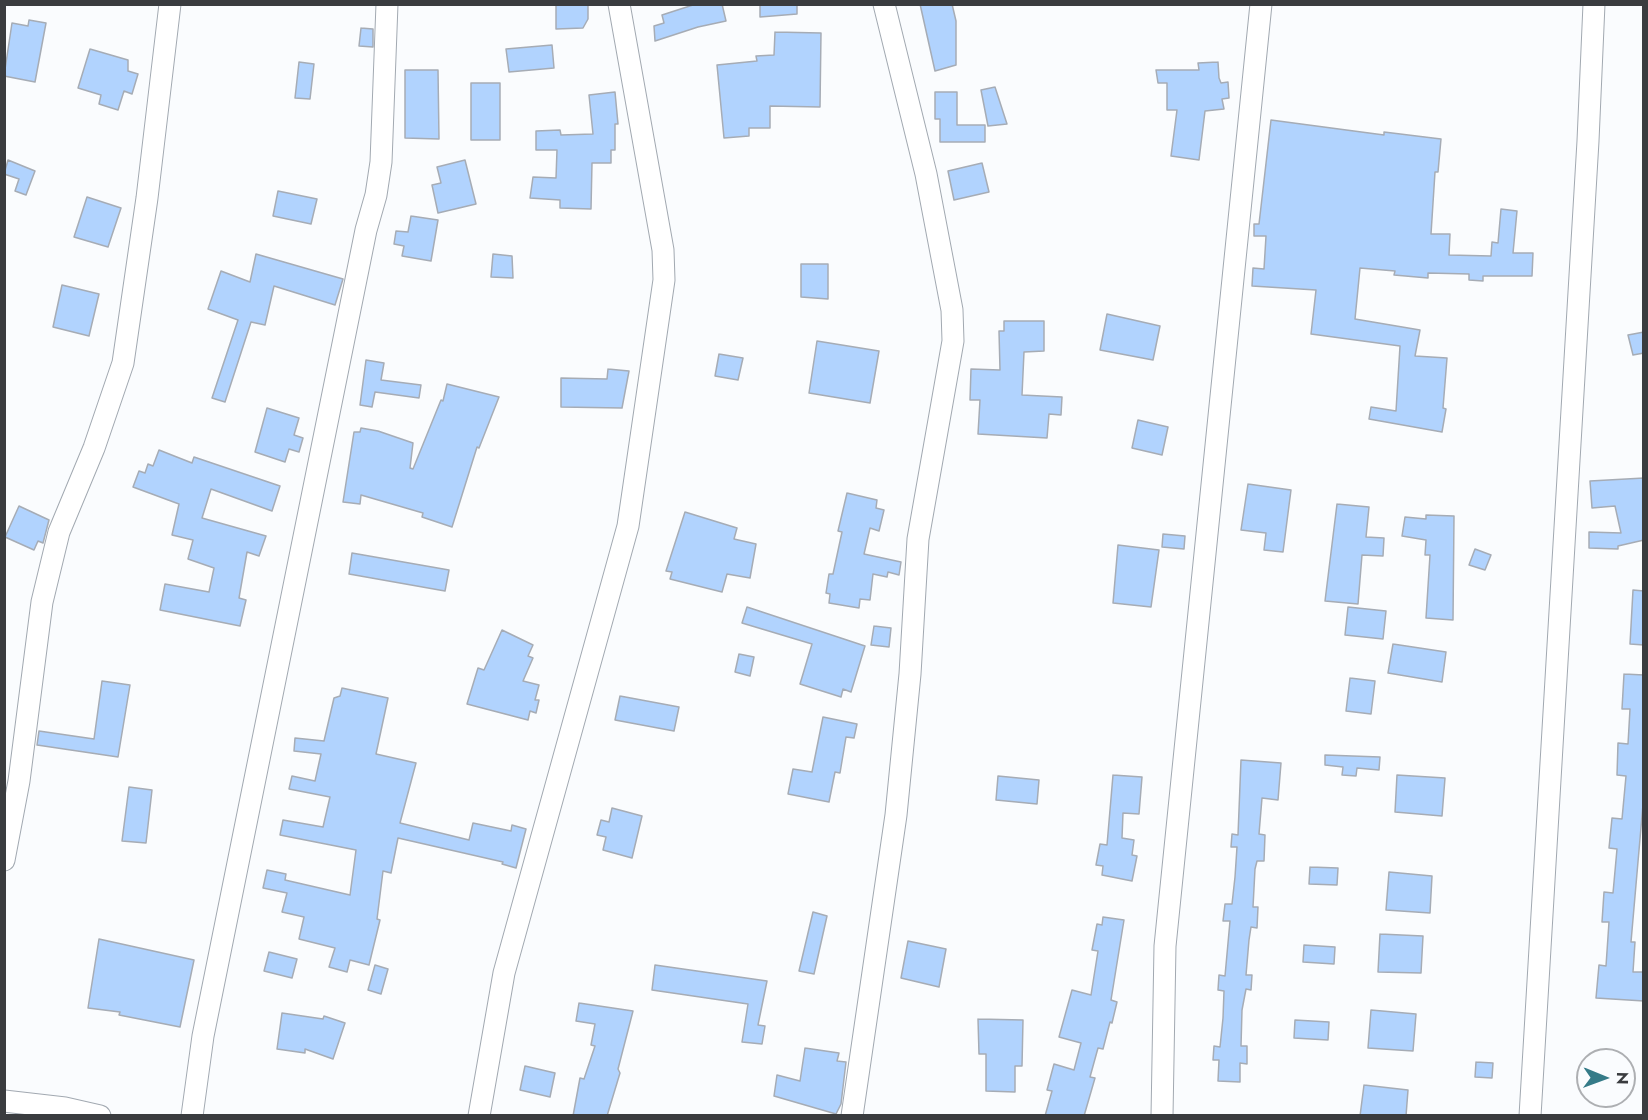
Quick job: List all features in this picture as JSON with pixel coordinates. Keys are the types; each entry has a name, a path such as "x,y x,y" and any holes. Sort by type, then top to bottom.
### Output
{"street":[{"path":"4,860 19,781 42,602 59,532 94,448 123,363 147,198 170,4"},
{"path":"192,1116 203,1036 366,230 376,195 381,162 387,4"},
{"path":"479,1116 504,972 628,526 664,280 663,250 619,4"},
{"path":"852,1116 896,815 910,674 918,539 953,341 952,310 926,174 884,4"},
{"path":"1162,1116 1165,946 1261,4"},
{"path":"1530,1116 1588,141 1594,4"},
{"path":"4,1101 65,1108 100,1116"}],"building":[{"path":"556,4 588,4 588,19 583,28 556,29"},
{"path":"696,4 722,4 726,21 698,27 655,41 654,26 664,23 662,15"},
{"path":"760,4 797,4 797,14 760,17"},
{"path":"920,4 952,4 956,21 956,65 935,71"},
{"path":"29,20 46,23 35,82 4,76 12,23 28,26"},
{"path":"361,28 373,29 373,47 359,46"},
{"path":"775,32 821,33 820,107 770,106 770,128 749,128 749,136 724,138 717,65 757,61 756,56 774,55"},
{"path":"552,45 554,68 509,72 506,49"},
{"path":"90,49 128,60 128,71 138,74 132,94 124,91 118,110 99,104 101,95 78,88"},
{"path":"299,62 314,64 310,99 295,98"},
{"path":"1218,62 1221,83 1228,82 1229,98 1222,99 1224,109 1205,111 1199,160 1171,156 1177,110 1167,110 1167,83 1158,83 1156,70 1199,70 1198,63"},
{"path":"405,70 438,70 439,139 405,138"},
{"path":"471,83 500,83 500,140 471,140"},
{"path":"995,87 1007,124 988,126 981,90"},
{"path":"615,92 618,124 615,124 615,150 611,150 611,163 592,163 591,209 560,208 560,200 530,198 533,177 556,178 557,150 536,150 536,131 560,130 561,135 593,134 589,95"},
{"path":"935,92 957,92 957,125 985,125 985,142 940,142 940,119 935,119"},
{"path":"1271,120 1384,135 1384,132 1441,139 1438,172 1435,172 1431,234 1450,234 1449,255 1491,256 1492,242 1498,243 1501,209 1517,211 1513,253 1533,253 1532,276 1483,276 1483,281 1469,280 1469,274 1428,273 1428,278 1394,275 1395,271 1360,268 1355,319 1420,330 1415,356 1447,358 1443,408 1446,409 1442,432 1369,419 1371,407 1396,411 1400,346 1311,334 1316,290 1252,286 1253,268 1264,269 1266,236 1254,236 1254,224 1259,224"},
{"path":"8,160 35,171 26,195 15,191 19,179 4,174"},
{"path":"465,160 476,204 438,213 432,185 441,183 437,167"},
{"path":"982,163 989,192 954,200 948,171"},
{"path":"278,191 317,199 311,224 273,216"},
{"path":"87,197 121,208 108,247 74,237"},
{"path":"411,216 438,220 431,261 402,256 404,246 394,244 396,231 408,232"},
{"path":"256,254 343,279 335,305 274,286 265,325 251,322 225,402 212,398 238,320 208,309 221,271 250,282"},
{"path":"493,254 512,256 513,278 491,277"},
{"path":"801,264 828,264 828,299 801,297"},
{"path":"62,285 99,294 89,336 53,327"},
{"path":"1107,314 1160,326 1153,360 1100,350"},
{"path":"1004,321 1044,321 1044,351 1024,352 1022,395 1062,397 1061,415 1049,414 1047,438 978,434 980,400 970,400 971,369 1000,370 999,331 1004,331"},
{"path":"1644,332 1644,353 1633,355 1628,335"},
{"path":"817,341 879,351 870,403 809,393"},
{"path":"719,354 743,358 738,380 715,376"},
{"path":"366,360 384,363 381,380 421,385 419,398 375,392 372,407 360,405"},
{"path":"608,369 629,371 622,408 561,407 561,378 607,379"},
{"path":"447,384 499,397 479,448 477,447 452,527 422,517 423,513 361,495 360,504 343,502 354,432 360,432 361,428 378,431 413,443 410,468 413,469 441,400 443,401"},
{"path":"267,408 299,418 294,435 303,438 299,452 289,449 285,462 255,452"},
{"path":"1138,420 1168,427 1162,455 1132,448"},
{"path":"159,450 192,463 194,457 280,486 272,511 211,489 202,518 266,536 259,556 247,552 239,598 246,600 240,626 160,610 165,584 209,592 214,568 188,559 193,540 172,535 179,504 133,487 139,471 145,473 148,464 153,466"},
{"path":"1644,478 1644,540 1618,546 1618,549 1589,548 1589,532 1621,533 1615,506 1592,508 1590,481"},
{"path":"1248,484 1291,490 1283,552 1264,550 1266,533 1241,530"},
{"path":"847,493 877,500 876,508 884,510 879,531 870,528 864,554 901,562 899,575 888,572 887,577 873,574 870,600 860,599 859,608 829,603 830,594 826,593 829,574 833,574 842,532 838,531"},
{"path":"1337,504 1369,507 1366,537 1384,538 1383,556 1362,555 1358,604 1325,601"},
{"path":"19,506 49,520 43,543 38,541 34,550 5,537"},
{"path":"685,512 737,528 734,539 756,544 750,578 727,574 722,592 670,579 672,572 666,571"},
{"path":"1426,515 1454,516 1453,620 1426,618 1430,555 1425,555 1426,540 1402,536 1405,517 1426,519"},
{"path":"1163,534 1185,536 1184,549 1162,547"},
{"path":"1118,545 1159,550 1151,607 1113,603"},
{"path":"1475,549 1491,555 1485,570 1469,565"},
{"path":"352,553 449,570 445,591 349,574"},
{"path":"1633,590 1644,591 1644,645 1630,644"},
{"path":"747,607 865,646 851,692 843,689 841,697 800,684 812,644 742,623"},
{"path":"1348,607 1386,611 1383,639 1345,635"},
{"path":"874,626 891,628 889,647 871,645"},
{"path":"502,630 533,645 528,656 533,658 523,681 539,685 535,700 539,700 536,713 530,711 528,720 467,704 478,668 484,670"},
{"path":"1393,644 1446,652 1442,682 1388,673"},
{"path":"739,654 754,657 750,676 735,672"},
{"path":"1624,674 1644,675 1644,793 1631,942 1635,942 1633,972 1644,972 1644,1001 1596,998 1599,965 1606,966 1609,922 1602,922 1604,892 1613,893 1617,849 1609,848 1612,818 1622,819 1626,776 1617,775 1618,743 1628,744 1630,709 1622,709"},
{"path":"1350,678 1375,681 1371,714 1346,711"},
{"path":"102,681 130,685 118,757 37,745 39,731 94,739"},
{"path":"342,688 388,698 376,754 416,763 400,823 469,840 473,823 511,831 512,825 526,829 516,868 502,864 503,862 398,838 391,873 383,871 377,919 380,920 369,965 350,960 347,972 329,967 335,948 299,939 304,917 282,912 287,893 263,888 267,870 286,874 285,880 350,895 356,850 280,835 283,820 323,827 330,797 289,789 292,776 315,781 321,754 294,751 295,738 324,741 334,698 340,696"},
{"path":"620,696 679,707 674,731 615,720"},
{"path":"823,717 857,724 854,738 846,737 840,773 835,772 829,802 788,794 793,769 812,772"},
{"path":"1325,755 1380,757 1379,770 1357,768 1356,776 1342,775 1343,767 1325,765"},
{"path":"1241,760 1281,763 1278,800 1262,798 1259,834 1265,835 1264,861 1257,861 1255,869 1253,907 1258,907 1257,928 1251,927 1249,940 1246,975 1252,975 1251,990 1246,989 1242,1010 1241,1046 1247,1046 1247,1064 1240,1063 1240,1082 1218,1081 1219,1060 1213,1060 1214,1046 1220,1047 1223,1018 1224,991 1218,990 1219,975 1225,976 1230,921 1223,921 1225,904 1232,904 1237,847 1231,847 1232,834 1238,835"},
{"path":"1113,775 1142,777 1139,814 1123,813 1122,838 1134,840 1132,855 1137,856 1132,881 1102,875 1103,866 1096,865 1100,844 1107,845"},
{"path":"1397,775 1445,778 1442,816 1395,812"},
{"path":"998,776 1039,780 1037,804 996,800"},
{"path":"129,787 152,790 146,843 122,841"},
{"path":"612,808 642,816 632,858 603,850 606,837 597,835 601,820 609,822"},
{"path":"1310,867 1338,868 1337,885 1309,884"},
{"path":"1389,872 1432,876 1430,913 1386,910"},
{"path":"813,912 827,916 814,974 799,971"},
{"path":"1103,917 1124,920 1111,1000 1117,1002 1112,1023 1110,1022 1103,1049 1098,1048 1090,1077 1095,1078 1084,1116 1045,1116 1052,1091 1047,1090 1054,1064 1074,1070 1081,1043 1059,1037 1072,990 1091,995 1098,951 1092,950 1097,924 1102,925"},
{"path":"1380,934 1423,936 1421,973 1378,972"},
{"path":"99,939 194,960 180,1027 119,1015 120,1012 88,1008"},
{"path":"908,941 946,949 939,987 901,978"},
{"path":"1304,945 1335,947 1334,964 1303,962"},
{"path":"269,952 297,959 292,978 264,971"},
{"path":"375,965 388,969 381,994 368,990"},
{"path":"655,965 767,981 758,1025 765,1026 762,1044 742,1042 748,1004 652,990"},
{"path":"579,1003 633,1011 618,1069 620,1073 607,1116 573,1116 580,1078 584,1079 595,1046 591,1045 595,1024 576,1021"},
{"path":"1371,1010 1416,1014 1413,1051 1368,1048"},
{"path":"282,1013 323,1019 324,1016 345,1023 333,1059 305,1049 305,1053 277,1049"},
{"path":"978,1019 1023,1020 1022,1066 1015,1066 1015,1092 986,1091 986,1054 979,1054"},
{"path":"1295,1020 1329,1022 1328,1040 1294,1038"},
{"path":"805,1048 839,1053 837,1061 846,1062 841,1104 836,1114 774,1096 777,1075 800,1081"},
{"path":"1476,1062 1493,1063 1492,1078 1475,1077"},
{"path":"525,1066 555,1073 550,1097 520,1090"},
{"path":"1364,1085 1408,1090 1406,1116 1360,1116"}]}
